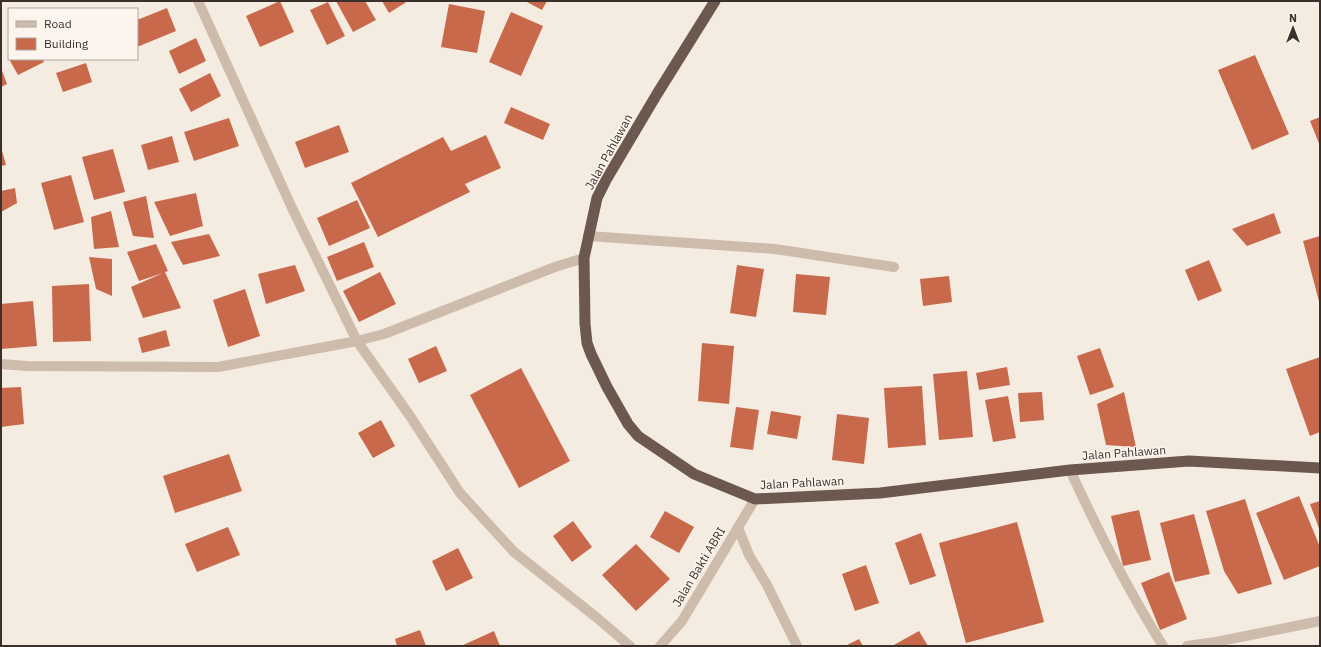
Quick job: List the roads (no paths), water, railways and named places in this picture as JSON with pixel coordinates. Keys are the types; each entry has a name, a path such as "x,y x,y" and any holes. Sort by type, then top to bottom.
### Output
{"highway":[{"name":"Jalan Pahlawan","path":"715,1 606,180 597,198 584,258 585,324 587,343 607,387 628,424 638,436 694,474 756,499 880,493 1070,470 1189,461 1320,468"}],"street":[{"path":"198,1 292,208 357,341 410,416 460,493 514,552 630,646"},
{"path":"588,236 775,249 894,267"},
{"path":"1,364 27,366 218,367 357,341 384,334 555,267 584,258"},
{"path":"1070,470 1094,522 1140,609 1163,646"},
{"name":"Jalan Bakti ABRI","path":"660,646 682,621 756,499"},
{"path":"738,528 749,555 767,586 797,646"},
{"path":"1187,646 1216,642 1320,621"}]}
